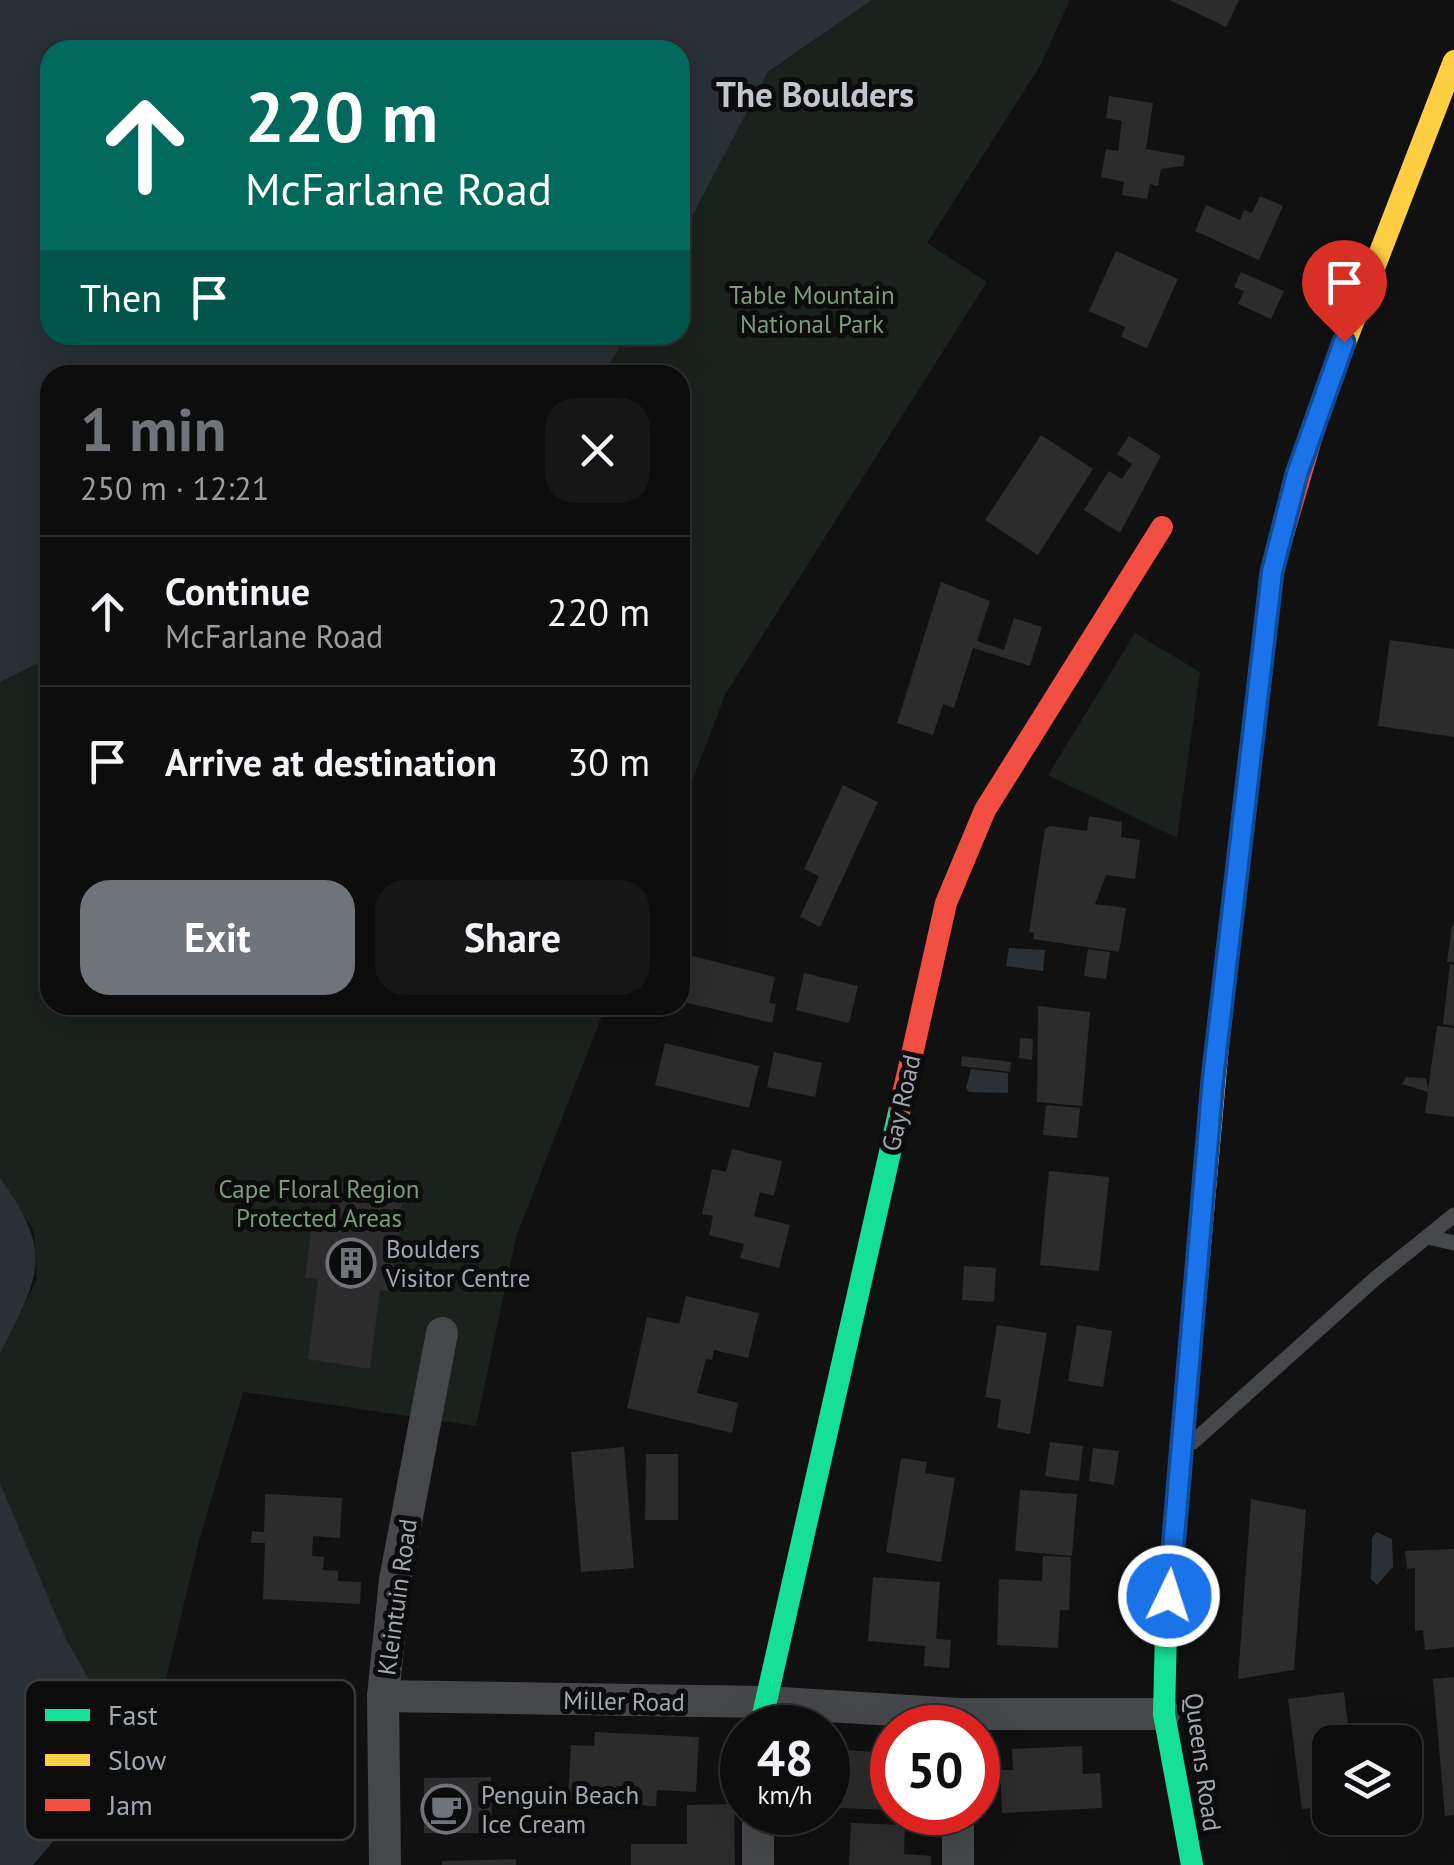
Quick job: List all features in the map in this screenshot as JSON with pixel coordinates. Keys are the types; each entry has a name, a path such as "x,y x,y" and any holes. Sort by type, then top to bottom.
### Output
{"main road":[{"name":"Queens Road","path":"1192,1865 1164,1714 1178,1455 1256,690 1272,572 1297,474 1358,304 1454,62"},
{"name":"Gay Road","path":"765,1705 946,903 986,810 1162,527"}],"street":[{"name":"Kleintuin Road","path":"385,1865 384,1696 395,1580 442,1333"},
{"name":"Miller Road","path":"384,1696 720,1713"},
{"name":"Miller Road","path":"1000,1720 1164,1714"},
{"path":"758,1835 758,1865"},
{"path":"958,1835 958,1865"}],"lane":[{"path":"1178,1455 1454,1215"},
{"path":"1428,1236 1454,1243"}],"green space":[{"name":"Table Mountain National Park","path":"872,0 1070,0 1040,66 927,243 987,282 726,693 690,786 690,365 609,365 621,345 690,345 690,219 736,125 769,72"},
{"path":"1135,633 1200,672 1177,838 1048,775"},
{"name":"Cape Floral Region Protected Areas","path":"40,660 40,1015 602,1015 516,1237 476,1426 243,1392 199,1541 166,1680 90,1680 66,1639 0,1483 0,1355 37,1279 34,1231 0,1178 0,682"}],"shaded area":[{"path":"0,0 872,0 768,72 690,220 690,40 40,40 40,345 621,345 609,365 40,365 40,662 0,682"},
{"path":"1009,948 1045,950 1043,971 1006,966"},
{"path":"971,1069 1008,1073 1008,1093 969,1092 966,1088"},
{"path":"0,1178 29,1227 35,1266 24,1305 0,1355"},
{"path":"0,1483 66,1639 90,1680 25,1680 25,1840 55,1840 33,1865 0,1865"},
{"path":"1377,1532 1392,1539 1393,1567 1377,1585 1371,1579 1372,1538"}],"building":[{"path":"1170,0 1239,0 1226,27"},
{"path":"1109,96 1153,103 1146,149 1185,156 1183,166 1161,169 1158,186 1150,184 1147,199 1122,195 1124,182 1101,177 1106,149 1118,151 1122,121 1106,118"},
{"path":"1260,196 1283,206 1259,260 1195,231 1206,205 1240,220 1244,210 1252,213"},
{"path":"1116,251 1178,279 1147,348 1121,337 1125,327 1089,311"},
{"path":"1241,272 1284,291 1271,319 1238,304 1244,291 1234,287"},
{"path":"1041,435 1093,469 1038,555 985,520"},
{"path":"1129,436 1161,456 1120,533 1084,510 1109,471 1122,479 1132,464 1117,454"},
{"path":"941,582 990,601 977,641 1004,650 1014,618 1042,627 1030,666 973,648 954,708 943,704 933,735 897,723"},
{"path":"1390,640 1454,649 1454,737 1378,726"},
{"path":"843,785 878,802 820,927 800,917 819,876 804,869"},
{"path":"1089,816 1122,822 1121,837 1140,840 1135,879 1106,875 1095,904 1126,908 1119,952 1033,939 1034,933 1029,932 1045,829 1050,826 1087,831"},
{"path":"1452,926 1454,962 1447,962"},
{"path":"1088,949 1110,952 1106,979 1084,976"},
{"path":"690,955 775,977 769,1003 776,1004 772,1023 690,1003"},
{"path":"1450,964 1454,965 1454,1026 1443,1024"},
{"path":"804,973 858,986 849,1023 796,1010"},
{"path":"1038,1006 1090,1012 1082,1106 1037,1102"},
{"path":"1437,1026 1454,1028 1454,1117 1425,1113 1428,1092 1402,1084 1406,1077 1426,1078 1428,1090"},
{"path":"1020,1038 1033,1039 1032,1060 1019,1058"},
{"path":"665,1043 759,1066 749,1108 655,1085"},
{"path":"774,1052 822,1063 815,1097 767,1087"},
{"path":"962,1056 1011,1062 1010,1072 961,1066"},
{"path":"1046,1105 1080,1108 1077,1138 1043,1135"},
{"path":"732,1149 782,1161 774,1196 760,1192 754,1216 790,1225 779,1268 740,1258 744,1244 709,1235 713,1216 702,1214 712,1169 726,1172"},
{"path":"1049,1171 1109,1177 1099,1271 1040,1265"},
{"name":"Boulders Visitor Centre","path":"345,1177 405,1198 393,1225 400,1227 392,1292 380,1290 370,1369 308,1359 318,1279 305,1278 313,1218 330,1216"},
{"path":"964,1266 996,1268 994,1302 962,1300"},
{"path":"686,1296 759,1313 748,1358 714,1350 712,1360 706,1359 697,1393 738,1403 732,1433 627,1408 647,1317 679,1324"},
{"path":"997,1325 1047,1333 1030,1434 997,1428 1001,1400 985,1397"},
{"path":"1077,1325 1112,1331 1103,1387 1068,1381"},
{"path":"1050,1442 1083,1446 1079,1481 1045,1476"},
{"path":"624,1447 634,1568 581,1572 571,1452"},
{"path":"1093,1448 1119,1451 1114,1485 1089,1481"},
{"path":"646,1454 678,1454 678,1520 645,1520"},
{"path":"901,1458 927,1462 925,1473 955,1478 941,1562 886,1552"},
{"path":"1020,1490 1077,1494 1072,1556 1015,1551"},
{"path":"265,1494 342,1498 340,1538 313,1536 312,1556 324,1557 323,1570 338,1571 338,1581 361,1582 360,1604 263,1599 265,1543 251,1543 252,1531 264,1532"},
{"path":"1251,1499 1306,1510 1294,1670 1238,1679"},
{"path":"1454,1549 1454,1647 1425,1650 1423,1630 1415,1631 1415,1568 1407,1569 1405,1551"},
{"path":"1043,1556 1071,1557 1069,1610 1060,1610 1058,1648 997,1645 999,1579 1042,1581"},
{"path":"873,1577 940,1582 936,1639 951,1640 949,1668 924,1666 925,1646 868,1641"},
{"path":"1454,1677 1454,1815 1445,1816 1433,1679"},
{"path":"1344,1692 1348,1725 1312,1725 1312,1808 1302,1809 1288,1699"},
{"path":"595,1732 699,1737 696,1792 657,1790 656,1806 568,1802 571,1745 594,1746"},
{"path":"1082,1746 1083,1774 1100,1773 1102,1808 1002,1813 1000,1770 1013,1770 1012,1749"},
{"path":"850,1751 870,1752 870,1809 850,1808"},
{"path":"491,1777 492,1833 424,1833 424,1778"},
{"path":"720,1804 720,1835 735,1835 735,1865 631,1865 631,1844 687,1844 687,1805"},
{"path":"851,1823 870,1824 870,1835 905,1835 904,1854 931,1856 931,1865 849,1865"},
{"path":"516,1859 516,1865 442,1865 442,1861"}],"traffic: fast":[{"path":"765,1705 900,1108"},
{"path":"1188,1378 1166,1631 1164,1714 1192,1865"}],"traffic: slow":[{"path":"1321,405 1454,61"},
{"path":"1188,1378 1223,990"}],"traffic: jam":[{"path":"1223,990 1272,572 1321,405"},
{"path":"900,1108 946,903 985,810 1162,527"}],"place":[{"name":"Boulders Visitor Centre","path":"351,1263"},
{"name":"Penguin Beach Ice Cream","path":"446,1809"}],"district":[{"name":"The Boulders","path":"815,94"}],"route":[{"path":"1169,1596 1213,1079 1272,572 1297,474 1344,342"}]}
